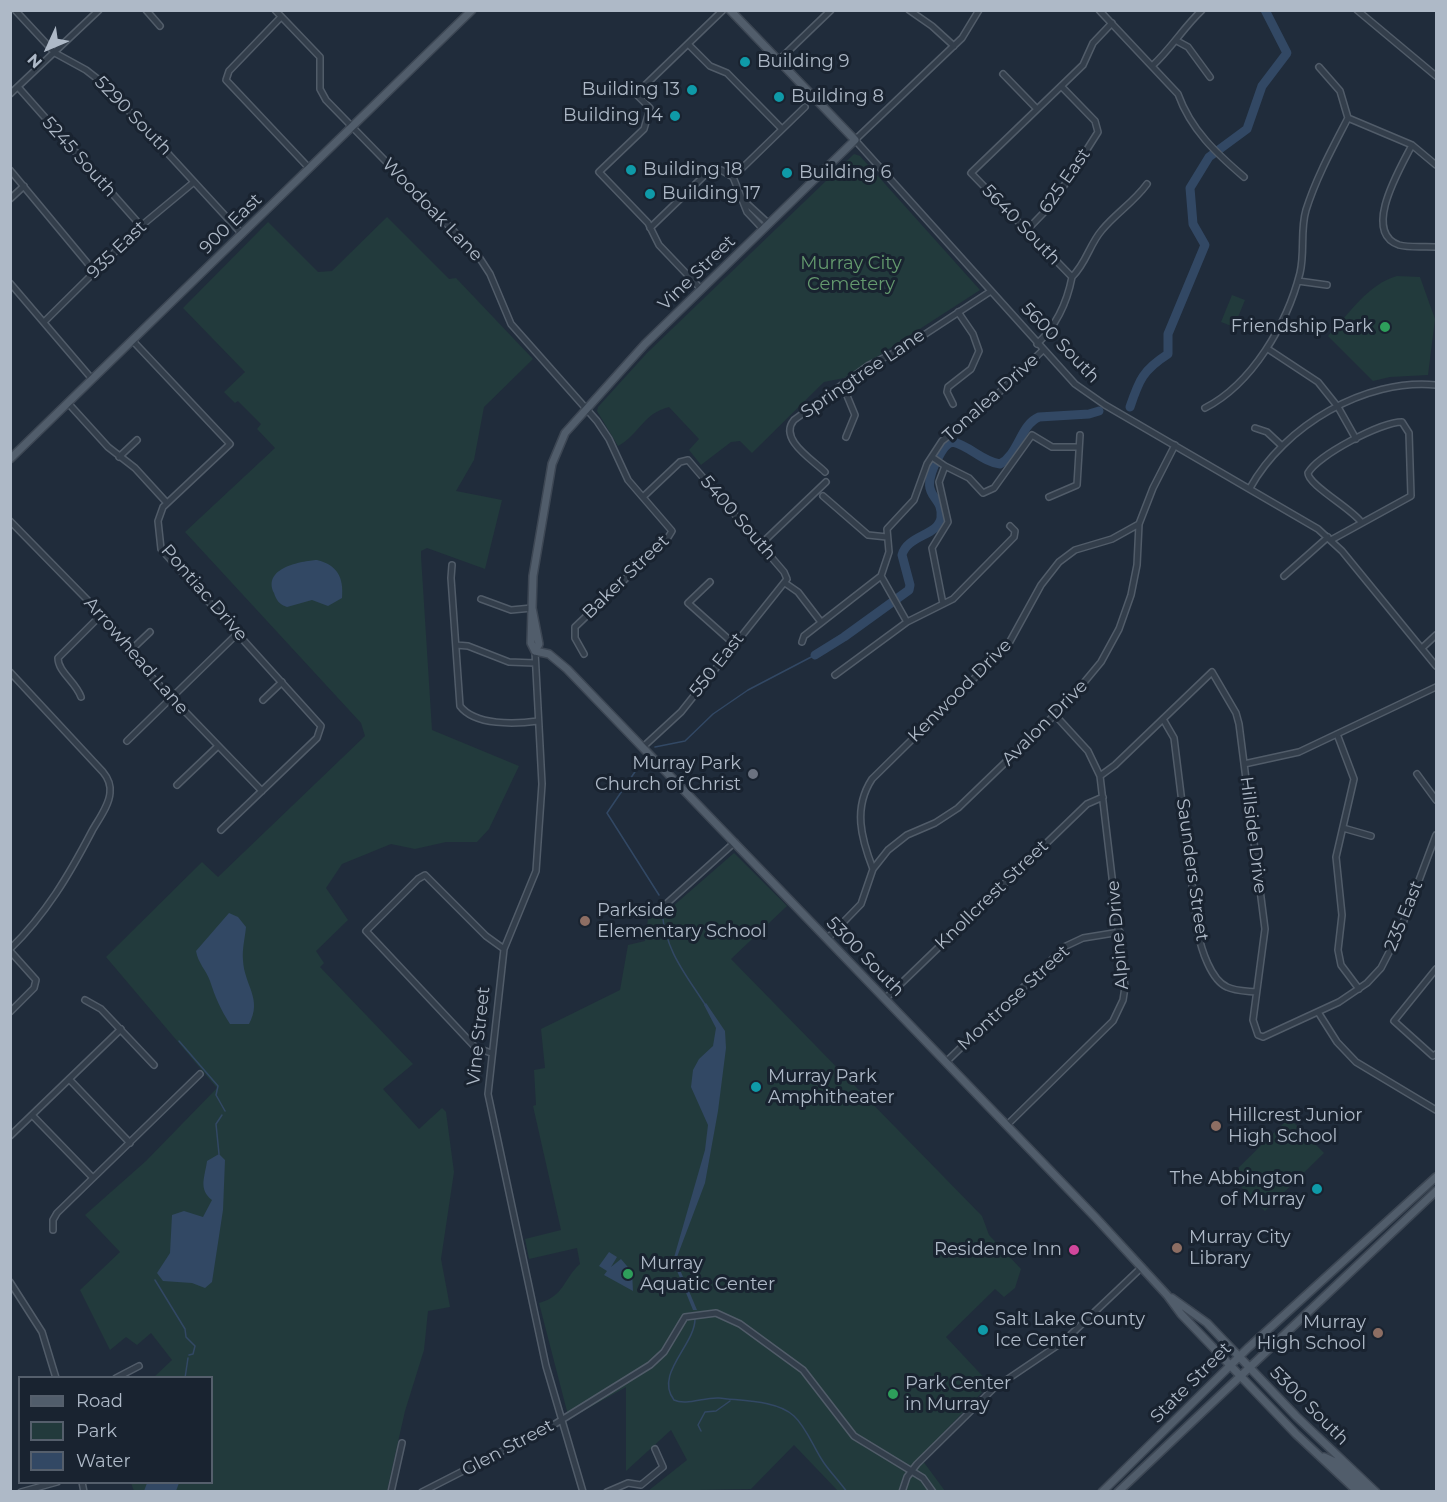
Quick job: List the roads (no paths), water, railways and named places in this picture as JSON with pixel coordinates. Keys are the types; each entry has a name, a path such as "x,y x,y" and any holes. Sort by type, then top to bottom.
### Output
{"main road":[{"name":"900 East","path":"10,459 472,10"},
{"name":"5600 South","path":"730,10 855,140"},
{"name":"Vine Street","path":"535,651 531,643 533,576 553,457 565,433 586,407 701,289 855,140"},
{"name":"5300 South","path":"535,651 554,657 643,747 1142,1267 1167,1295 1180,1314 1319,1455 1358,1491"},
{"name":"State Street","path":"1102,1491 1239,1356 1437,1178"},
{"name":"State Street","path":"1118,1491 1248,1366 1437,1191"},
{"name":"5300 South","path":"1167,1295 1207,1323 1376,1491"},
{"path":"1319,1455 1335,1462 1367,1491"}],"street":[{"name":"5290 South","path":"15,10 55,53 100,80 242,234"},
{"path":"10,94 99,10"},
{"path":"146,10 160,26"},
{"name":"Woodoak Lane","path":"274,10 320,57 320,89 326,100 479,257 490,274 510,324 586,407 606,433 623,474 672,531"},
{"path":"701,289 659,245 650,228 599,172 644,129 650,108 636,94 723,10"},
{"path":"778,61 831,10"},
{"path":"909,10 932,26 954,46"},
{"name":"Vine Street","path":"855,140 954,46 971,27 979,10"},
{"path":"1100,10 1178,94 1185,111 1211,148 1244,177"},
{"path":"1152,66 1177,41 1186,26 1202,10"},
{"path":"1357,10 1437,76"},
{"path":"281,17 229,71 226,78 230,87 309,168"},
{"path":"1003,74 1037,109 1086,61 1093,43 1112,23"},
{"path":"1177,41 1188,47 1210,77"},
{"path":"688,44 710,66 728,73 782,129"},
{"path":"1205,408 1215,403 1268,349 1298,281 1306,210 1348,118 1340,91 1319,67"},
{"name":"625 East","path":"1027,230 1053,203 1098,129 1095,121 1061,86"},
{"name":"5245 South","path":"18,87 141,226"},
{"path":"733,177 805,107"},
{"name":"5640 South","path":"1037,109 971,173 1072,277"},
{"path":"1348,118 1412,145 1437,165"},
{"name":"5600 South","path":"855,140 1037,344 1091,396 1307,521 1330,539 1437,666"},
{"path":"1412,145 1383,210 1382,228 1388,238 1400,245 1437,246"},
{"path":"10,170 94,271"},
{"path":"650,228 707,173 721,170 733,177 747,212 766,227"},
{"name":"935 East","path":"44,322 141,226 194,182"},
{"path":"1037,344 1053,325 1066,300 1072,277 1085,263 1102,230 1131,204 1148,184"},
{"path":"10,199 24,186"},
{"path":"1298,281 1327,285"},
{"path":"12,287 92,379"},
{"name":"Springtree Lane","path":"825,472 792,440 789,428 798,415 843,386 869,365 904,348 991,291"},
{"path":"954,404 947,392 948,387 971,369 979,351 973,334 958,312"},
{"path":"68,403 119,457 135,468 167,503 230,444 132,340"},
{"path":"1268,349 1318,381 1338,407 1356,439"},
{"name":"Tonalea Drive","path":"880,576 888,558 889,526 914,500 942,441 980,411 1043,350"},
{"path":"1250,488 1263,465 1282,446 1338,407 1380,390 1410,385 1437,385"},
{"path":"843,386 855,415 846,437"},
{"path":"1284,576 1330,539 1411,496 1409,432 1405,424 1399,422 1384,426 1356,439 1315,465 1308,473 1308,478 1344,504 1361,522"},
{"path":"1255,428 1267,432 1282,446"},
{"path":"933,458 969,478 983,494 994,488 1032,435 1052,447 1078,447"},
{"path":"1049,497 1077,485 1080,435"},
{"path":"119,457 136,440"},
{"name":"Avalon Drive","path":"827,939 861,904 873,869 899,841 935,823 958,808 1090,678 1119,629 1134,583 1139,524 1174,445"},
{"name":"5400 South","path":"643,497 686,459 784,572 786,581"},
{"path":"943,465 939,482 948,522 932,548 943,604"},
{"path":"761,544 826,482"},
{"path":"823,496 868,535 887,537"},
{"name":"Pontiac Drive","path":"167,503 158,521 161,549 318,721 321,729 317,738 262,791"},
{"name":"Arrowhead Lane","path":"10,521 102,614 130,651 171,698 262,791"},
{"name":"Kenwood Drive","path":"873,869 860,821 861,800 872,779 1008,645 1041,585 1059,562 1075,550 1112,538 1139,524"},
{"path":"835,675 907,622 953,600 1014,537 1015,531 1010,526"},
{"name":"Baker Street","path":"584,654 578,647 575,627 667,539 672,531"},
{"path":"452,565 460,702 464,711 481,718 508,723 538,721"},
{"path":"802,642 804,636 880,576 907,622"},
{"path":"786,581 798,592 821,622"},
{"name":"550 East","path":"643,747 681,712 786,581"},
{"path":"710,582 688,603 705,621 734,644"},
{"path":"481,599 511,610 532,608"},
{"path":"81,697 78,686 58,665 58,658 102,614"},
{"path":"130,651 150,632"},
{"path":"127,741 238,633"},
{"path":"1422,648 1437,635"},
{"path":"456,645 472,647 509,662 535,663"},
{"name":"Vine Street","path":"535,651 542,784 536,874 504,949 487,1084 490,1111 546,1366 583,1491"},
{"path":"10,672 103,772 109,781 110,792 61,889 34,926 10,950 33,975 36,982 32,990 10,1012"},
{"path":"1100,776 1115,765 1212,672 1236,713 1244,764"},
{"path":"263,700 282,682"},
{"name":"Hillside Drive","path":"1263,1037 1258,1035 1252,1020 1265,929 1244,764 1289,756 1437,687"},
{"name":"Alpine Drive","path":"1007,1125 1104,1030 1119,1012 1125,987 1100,776 1088,751 1054,715"},
{"name":"Saunders Street","path":"1163,719 1174,738 1198,932 1203,950 1221,984 1231,989 1256,992"},
{"path":"1337,734 1354,779 1336,857 1342,915 1338,950 1341,965 1359,989"},
{"path":"177,785 218,746"},
{"path":"1417,774 1437,800"},
{"path":"221,830 262,791"},
{"name":"Knollcrest Street","path":"885,999 1088,804 1103,797"},
{"path":"1342,828 1371,836"},
{"name":"235 East","path":"1263,1037 1318,1012 1359,989 1388,958 1437,835"},
{"path":"652,910 664,905 735,842"},
{"path":"491,1053 475,1047 366,931 419,877 425,875 486,936 504,949"},
{"name":"Montrose Street","path":"946,1062 1066,946 1083,938 1120,932"},
{"path":"1437,969 1394,1021 1426,1052 1432,1056 1437,1054"},
{"path":"85,1000 98,1006 154,1065"},
{"path":"1318,1012 1337,1042 1356,1062 1437,1110"},
{"path":"10,1136 121,1029"},
{"path":"53,1230 53,1220 57,1213 200,1074"},
{"path":"69,1079 130,1143"},
{"path":"32,1115 93,1178"},
{"path":"902,1491 911,1471 993,1389 1064,1341 1142,1267"},
{"path":"10,1282 42,1332 56,1376"},
{"name":"Glen Street","path":"422,1491 562,1419 650,1365 664,1352 681,1321 696,1315 716,1313 731,1318 798,1366 854,1436 911,1471"},
{"path":"118,1376 139,1366"},
{"path":"391,1491 402,1443"},
{"path":"607,1491 626,1484 641,1485 663,1467 655,1449"},
{"path":"911,1471 923,1478 933,1491"},
{"path":"21,1491 49,1484"}],"water":[{"path":"317,560 330,565 338,573 342,584 342,598 328,606 312,600 287,607 280,604 272,584 273,577 293,564"},
{"path":"229,913 238,917 246,927 243,948 244,969 254,999 253,1015 249,1024 230,1024 196,951"},
{"path":"706,1003 725,1031 726,1048 705,1183 677,1257 678,1265 697,1310 693,1310 673,1261 705,1150 708,1125 691,1087 693,1070 699,1059 713,1046 716,1028 704,1005"},
{"path":"219,1154 225,1160 223,1210 212,1282 205,1288 192,1283 163,1281 157,1273 170,1253 172,1215 184,1211 203,1217 212,1200 204,1187 207,1161"},
{"path":"609,1252 617,1257 611,1267 621,1259 632,1272 633,1291 604,1275 607,1271 599,1266"},
{"path":"146,1484 179,1484 176,1491 144,1491"}],"waterway":[{"path":"1130,407 1143,376 1168,354 1168,334 1205,245 1193,224 1190,188 1209,157 1247,129 1262,86 1287,53 1265,10"},
{"path":"815,655 909,590 910,585 902,555 910,543 939,524 941,510 930,489 930,482 938,458 946,446 953,442 1000,464 1011,454 1028,426 1039,417 1089,414 1099,411"},
{"path":"655,747 685,741 713,714 748,690 815,655"},
{"path":"643,760 607,813 659,895"},
{"path":"662,912 672,951 706,1006"},
{"path":"179,1041 218,1086 216,1095 225,1111"},
{"path":"219,1154 216,1124 222,1115"},
{"path":"155,1280 185,1329 186,1337 195,1346 193,1354 189,1355"},
{"path":"695,1319 689,1339 669,1380 669,1390 674,1400 690,1402 719,1398 769,1404 787,1411 803,1426 824,1463 847,1492"},
{"path":"185,1376 188,1358"},
{"path":"701,1431 698,1425 705,1412 716,1411 730,1401"}],"place":[{"name":"Building 9","path":"745,62"},
{"name":"Building 13","path":"692,90"},
{"name":"Building 8","path":"779,97"},
{"name":"Building 14","path":"675,116"},
{"name":"Building 18","path":"631,170"},
{"name":"Building 6","path":"787,173"},
{"name":"Building 17","path":"650,194"},
{"name":"Friendship Park","path":"1385,327"},
{"name":"Murray Park Church of Christ","path":"753,774"},
{"name":"Parkside Elementary School","path":"585,921"},
{"name":"Murray Park Amphitheater","path":"756,1087"},
{"name":"Hillcrest Junior High School","path":"1216,1126"},
{"name":"The Abbington of Murray","path":"1317,1189"},
{"name":"Murray City Library","path":"1177,1248"},
{"name":"Residence Inn","path":"1074,1250"},
{"name":"Murray Aquatic Center","path":"628,1274"},
{"name":"Salt Lake County Ice Center","path":"983,1330"},
{"name":"Murray High School","path":"1378,1333"},
{"name":"Park Center in Murray","path":"893,1394"}],"park label":[{"name":"Murray City Cemetery","path":"851,274"}]}
